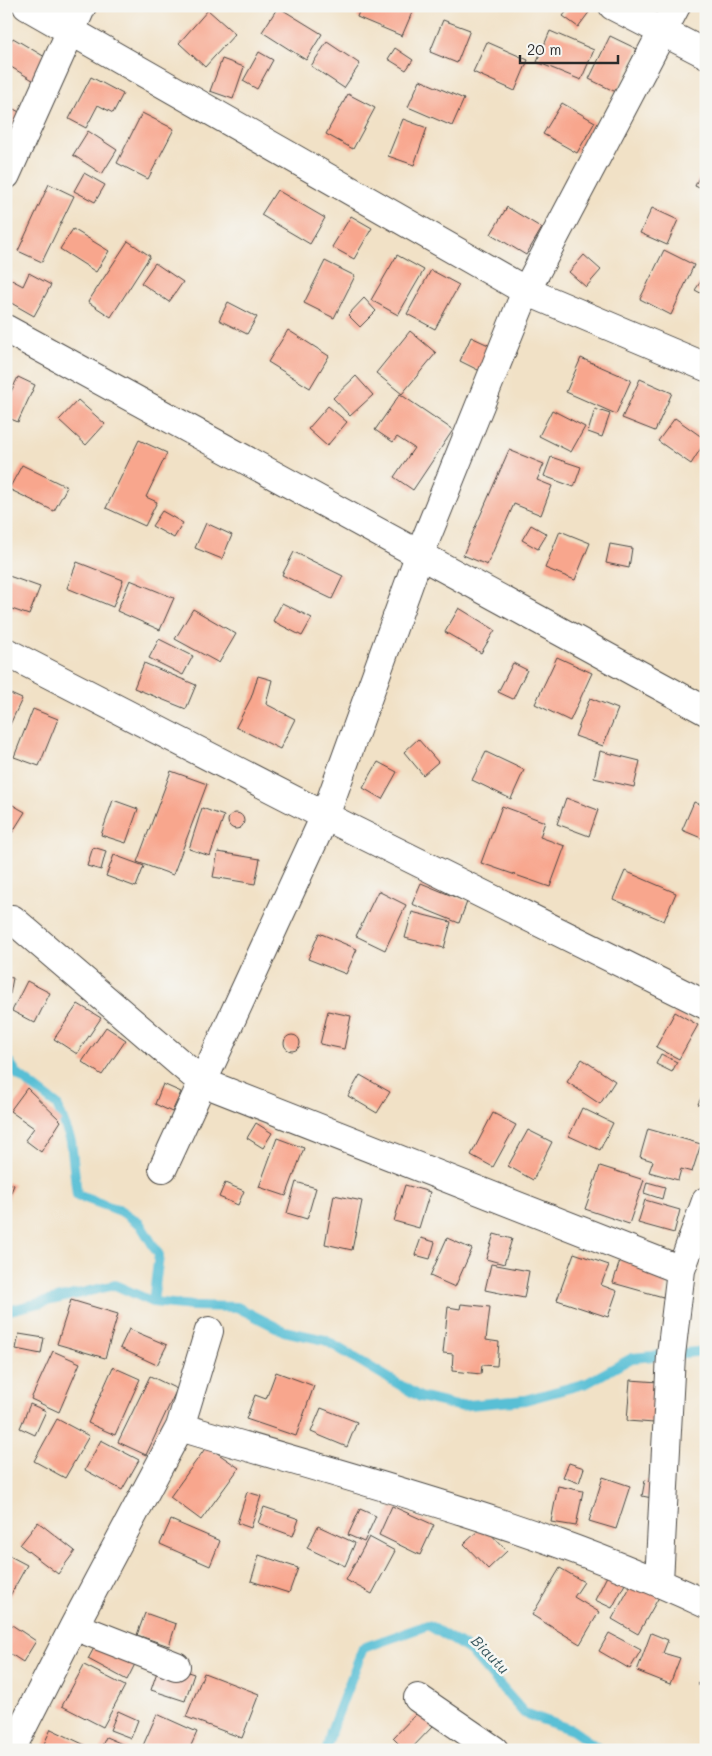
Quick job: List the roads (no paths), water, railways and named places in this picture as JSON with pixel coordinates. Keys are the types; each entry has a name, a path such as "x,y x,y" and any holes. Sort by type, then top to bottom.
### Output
{"street":[{"path":"27,6 526,291 706,367"},
{"path":"6,175 82,6"},
{"path":"613,6 706,54"},
{"path":"163,1168 325,816 419,556 526,291 676,6"},
{"path":"6,329 706,711"},
{"path":"6,652 325,816 706,1005"},
{"path":"12,919 202,1082 681,1270"},
{"path":"659,1582 670,1354 681,1270 706,1201"},
{"path":"11,1750 74,1626 180,1427 210,1331"},
{"path":"180,1427 553,1540 659,1582 706,1604"},
{"path":"74,1626 176,1666"},
{"path":"418,1698 494,1750"}],"waterway":[{"path":"6,1057 18,1075 57,1105 71,1141 77,1195 121,1211 140,1224 159,1255 153,1302 192,1306 237,1307 284,1331 325,1340 420,1397 457,1406 525,1400 587,1383 632,1358 706,1351"},
{"path":"6,1311 115,1285 153,1302"},
{"name":"Biautu","path":"327,1750 331,1731 363,1648 428,1625 468,1649 524,1713 572,1730 601,1750"}]}
